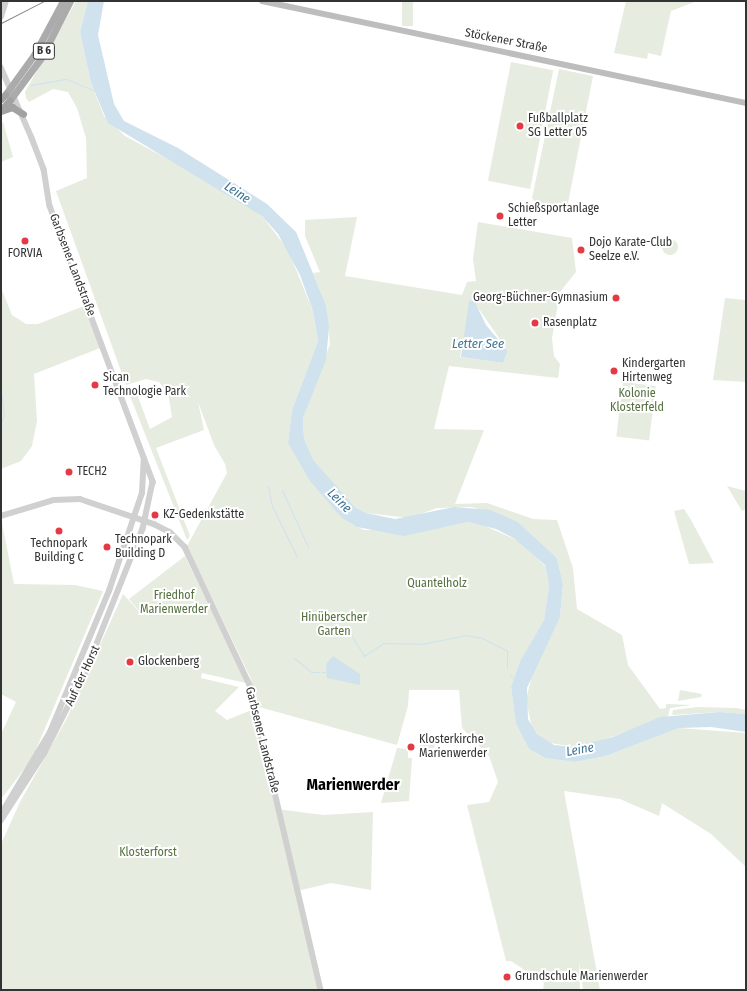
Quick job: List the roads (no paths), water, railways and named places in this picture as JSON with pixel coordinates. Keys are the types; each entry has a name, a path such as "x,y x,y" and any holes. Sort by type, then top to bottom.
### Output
{"highway":[{"name":"B 6","path":"1,111 8,95"},
{"path":"1,111 12,108 23,114"}],"main road":[{"name":"B 6","path":"8,95 63,1"},
{"name":"B 6","path":"8,95 41,58 70,1"},
{"name":"Stöckener Straße","path":"262,1 746,103"}],"street":[{"path":"1,17 6,1"},
{"name":"Garbsener Landstraße","path":"1,67 8,95 23,114 44,169 50,206 140,441 153,482 146,520"},
{"name":"Garbsener Landstraße","path":"140,441 146,470 135,517 146,520 170,532 185,547 250,685 321,990"},
{"path":"1,516 48,501 73,498 135,517"},
{"name":"Auf der Horst","path":"1,814 28,773 58,714 109,591 135,517"},
{"name":"Auf der Horst","path":"1,821 45,752 75,695 146,520"}],"water":[{"name":"Leine","path":"88,1 104,1 98,35 114,104 124,121 178,148 267,204 296,232 326,305 329,327 326,360 303,418 304,439 313,460 355,507 366,513 395,519 454,507 490,510 518,522 557,558 563,584 560,617 527,688 528,719 537,734 554,745 574,747 613,737 660,717 720,712 746,714 746,732 711,727 679,728 606,756 575,762 545,758 529,749 516,724 511,687 520,661 544,620 549,586 545,565 515,539 496,529 468,522 404,536 357,527 342,518 310,481 288,443 292,410 318,341 313,311 300,275 278,234 262,216 108,123 91,83 80,32"},
{"name":"Letter See","path":"474,300 486,325 508,351 503,363 461,357 469,301"},
{"path":"333,656 360,674 360,685 327,678 326,664"}],"waterway":[{"path":"31,85 66,79 95,91"},
{"path":"1,353 1,363"},
{"path":"1,391 4,414 1,423"},
{"path":"268,486 272,506 297,557"},
{"path":"282,490 308,547"},
{"path":"348,630 364,656 383,643 422,644 466,635 482,638 507,651 507,668"},
{"path":"294,658 311,672 319,672"},
{"path":"509,674 514,679"}],"tram line":[{"path":"1,23 44,1"}],"place":[{"name":"Fußballplatz SG Letter 05","path":"520,126"},
{"name":"Schießsportanlage Letter","path":"500,216"},
{"name":"FORVIA","path":"25,241"},
{"name":"Dojo Karate-Club Seelze e.V.","path":"581,250"},
{"name":"Georg-Büchner-Gymnasium","path":"616,298"},
{"name":"Rasenplatz","path":"535,323"},
{"name":"Kindergarten Hirtenweg","path":"614,371"},
{"name":"Sican Technologie Park","path":"95,385"},
{"name":"TECH2","path":"69,472"},
{"name":"KZ-Gedenkstätte","path":"155,515"},
{"name":"Technopark Building C","path":"59,531"},
{"name":"Technopark Building D","path":"107,547"},
{"name":"Glockenberg","path":"130,662"},
{"name":"Klosterkirche Marienwerder","path":"411,747"},
{"name":"Grundschule Marienwerder","path":"507,977"}],"district":[{"name":"Marienwerder","path":"353,785"}],"park label":[{"name":"Kolonie Klosterfeld","path":"637,401"},
{"name":"Quantelholz","path":"437,584"},
{"name":"Friedhof Marienwerder","path":"174,603"},
{"name":"Hinüberscher Garten","path":"334,625"},
{"name":"Klosterforst","path":"148,853"}]}
